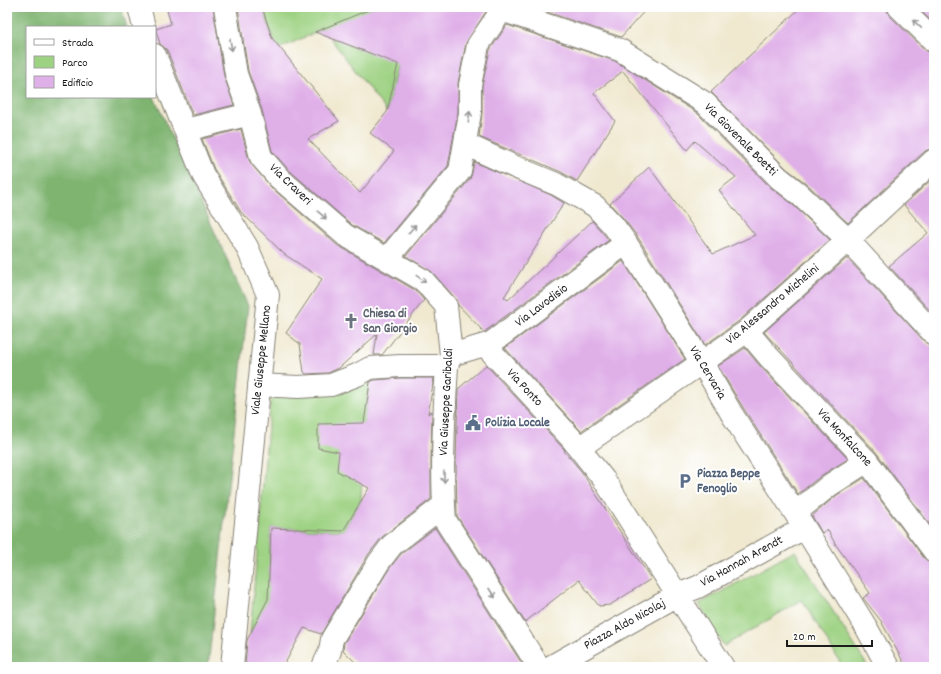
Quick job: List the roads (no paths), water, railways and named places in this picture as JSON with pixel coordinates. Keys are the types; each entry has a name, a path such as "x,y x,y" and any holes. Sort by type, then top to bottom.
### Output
{"street":[{"path":"138,7 144,26"},
{"name":"Via Craveri","path":"225,7 236,74 250,114 261,157 279,178 345,235 387,259"},
{"path":"899,7 934,41"},
{"path":"387,259 460,171 470,113 470,85 478,45 503,8"},
{"name":"Via Giovenale Boetti","path":"503,8 620,50 705,103 779,178 798,193 848,240 934,334"},
{"name":"Viale Giuseppe Mellano","path":"156,58 203,175 246,247 268,295 232,667"},
{"path":"186,130 250,114"},
{"name":"Via Cervaria","path":"465,144 556,184 595,206 613,225 702,363 733,416 866,628 888,667"},
{"name":"Via Alessandro Michelini","path":"579,448 747,331 934,160"},
{"name":"Via Lavodisio","path":"259,385 298,387 331,385 357,375 370,368 449,360 491,343 626,243"},
{"name":"Via Giuseppe Garibaldi","path":"387,259 423,280 446,306 449,360 444,436 445,520 539,667"},
{"name":"Via Monfalcone","path":"747,331 769,357 867,461 934,551"},
{"name":"Via Ponto","path":"486,345 579,448"},
{"path":"579,448 605,481 723,667"},
{"name":"Via Hannah Arendt","path":"678,596 698,587 799,520 830,485 867,461"},
{"path":"331,662 332,639 379,562 392,545 444,505"},
{"name":"Piazza Aldo Nicolaj","path":"550,667 678,596"}],"place":[{"name":"Chiesa di San Giorgio","path":"351,321"},
{"name":"Polizia Locale","path":"473,423"},
{"name":"Piazza Beppe Fenoglio","path":"685,481"}]}
